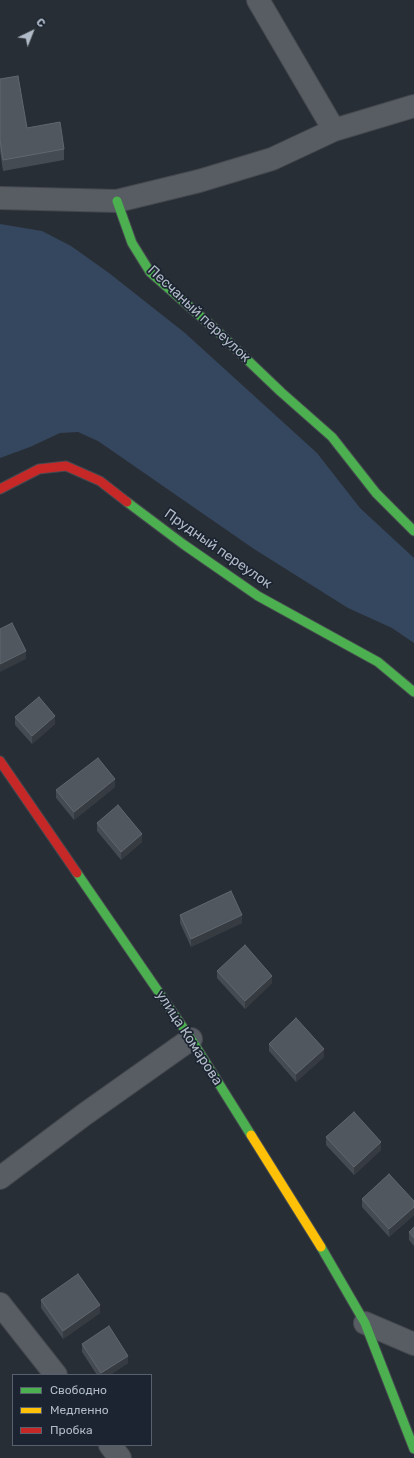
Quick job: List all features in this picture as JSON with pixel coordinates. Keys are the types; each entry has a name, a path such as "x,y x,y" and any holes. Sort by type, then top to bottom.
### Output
{"street":[{"path":"258,0 334,130"},
{"path":"0,198 117,201 199,181 272,159 334,130 414,106"},
{"name":"Песчаный переулок","path":"117,201 132,243 150,272 215,329 281,392 332,437 376,493 414,531"},
{"name":"Прудный переулок","path":"0,489 39,469 66,466 100,481 183,544 258,596 378,662 414,692"},
{"name":"улица Комарова","path":"0,761 191,1039 337,1273 365,1323 414,1449"},
{"path":"0,1178 85,1114 191,1039"},
{"path":"0,1304 55,1374"},
{"path":"365,1323 414,1344"},
{"path":"111,1446 120,1458"}],"water":[{"path":"0,224 42,231 71,246 109,273 185,333 317,453 360,508 414,558 414,643 392,628 348,608 254,549 98,441 78,432 60,433 30,447 0,458"}],"building":[{"path":"18,76 27,128 60,122 64,149 3,160 0,140 0,79"},
{"path":"12,623 26,651 0,664 0,629"},
{"path":"39,697 55,716 32,736 15,717"},
{"path":"98,758 115,779 74,812 56,790"},
{"path":"118,805 142,834 121,852 97,823"},
{"path":"231,891 242,915 191,939 180,915"},
{"path":"245,945 272,976 245,1001 217,971"},
{"path":"296,1018 324,1049 296,1074 269,1044"},
{"path":"354,1112 381,1142 354,1167 326,1137"},
{"path":"389,1174 414,1201 414,1207 389,1229 362,1199"},
{"path":"414,1227 414,1238 409,1232"},
{"path":"78,1274 100,1305 63,1331 41,1300"},
{"path":"109,1326 128,1356 101,1373 82,1344"}],"traffic: fast":[{"path":"117,201 132,243 150,272 215,329 281,392 332,437 376,493 414,531"},
{"path":"127,502 183,544 258,596 378,662 414,692"},
{"path":"77,873 191,1039 251,1135"},
{"path":"321,1247 365,1323 414,1449"}],"traffic: slow":[{"path":"251,1135 321,1247"}],"traffic: jam":[{"path":"0,489 39,469 66,466 100,481 127,502"},
{"path":"0,761 77,873"}]}
